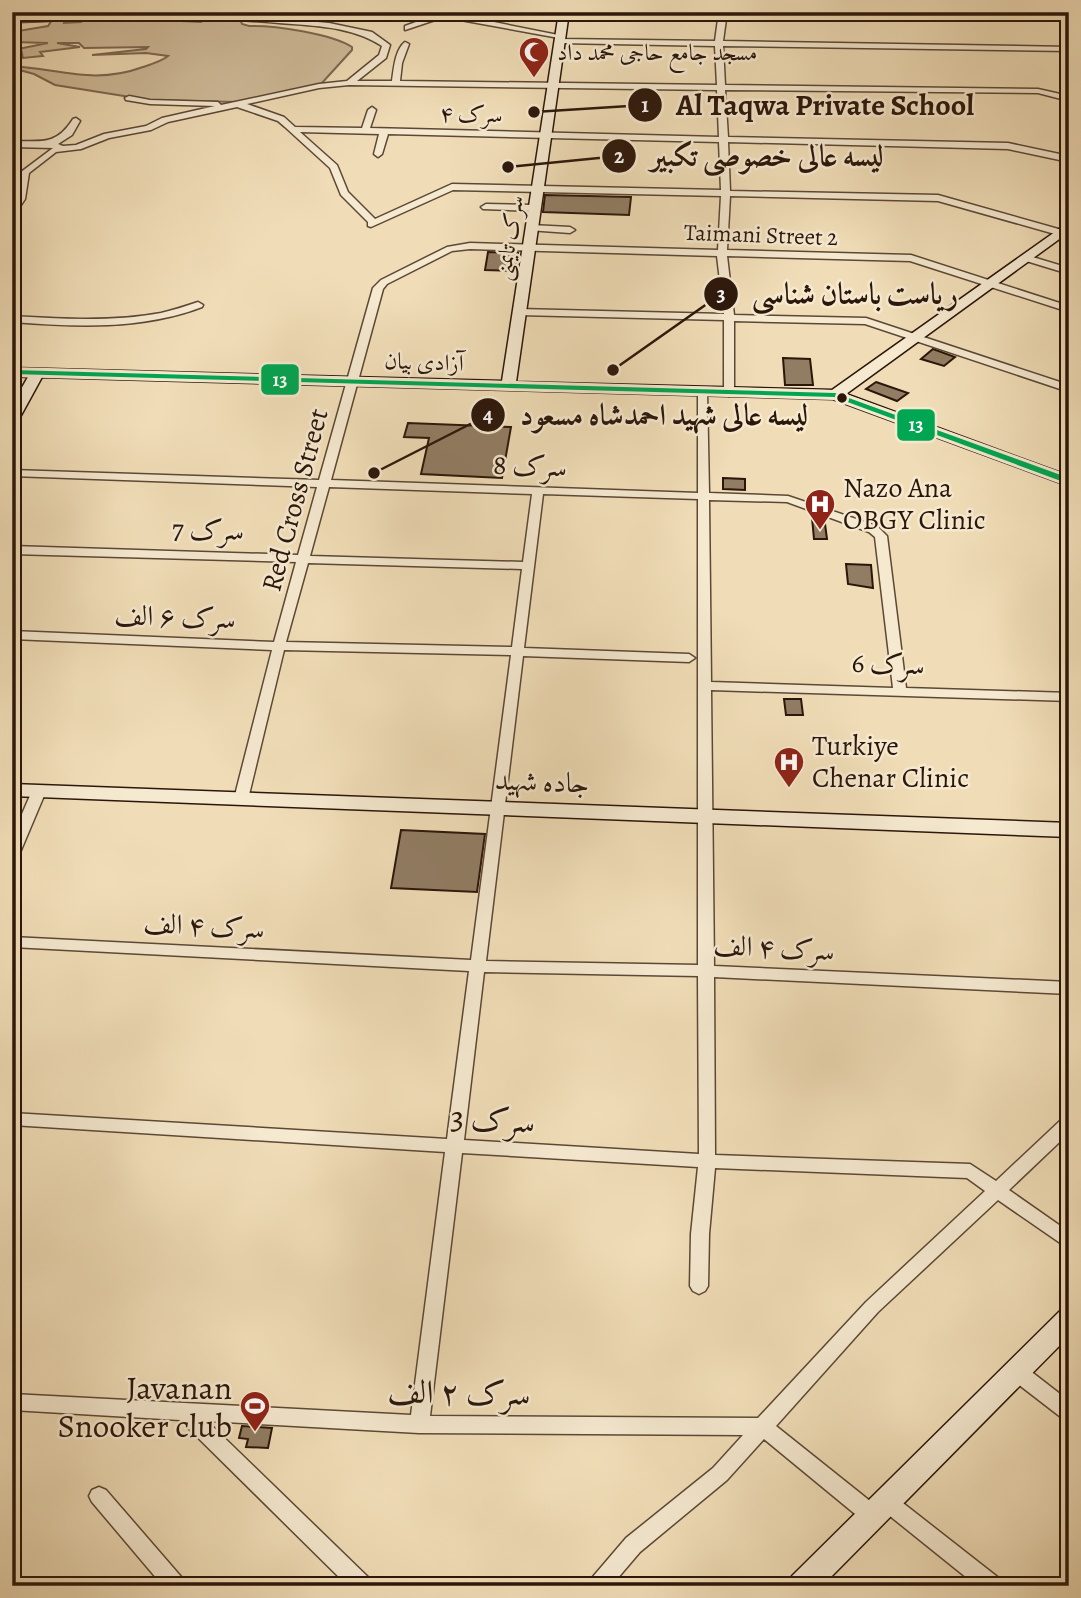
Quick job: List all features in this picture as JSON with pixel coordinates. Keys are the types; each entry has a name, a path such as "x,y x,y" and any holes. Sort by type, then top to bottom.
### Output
{"main road":[{"name":"سرک تایمنی","path":"508,387 564,12"},
{"path":"835,395 1066,231"},
{"name":"آزادی بیان","path":"12,372 835,395 1069,481"},
{"path":"12,419 37,373"},
{"name":"جاده شهید","path":"12,790 1069,830"},
{"path":"802,1586 1069,1319"}],"street":[{"path":"431,12 560,38 1069,49"},
{"path":"723,12 719,43 726,195 722,254 729,319 729,393"},
{"path":"12,20 164,13 267,16 329,25 369,34 386,45 383,56 349,83"},
{"path":"408,28 443,15"},
{"path":"397,83 398,64 405,44"},
{"path":"12,144 74,148 107,136 238,104 324,85 349,83 1038,91 1069,99"},
{"path":"129,98 150,102 238,104 281,119 334,167 344,193 372,223 449,188 938,198 1066,231"},
{"path":"365,131 372,110"},
{"path":"12,212 20,198 27,169 54,150 76,121"},
{"name":"سرک ۴","path":"291,129 1015,146 1069,159"},
{"path":"378,154 384,131"},
{"path":"486,206 534,208"},
{"path":"531,228 570,230"},
{"name":"Red Cross Street","path":"241,799 279,646 306,557 378,288 384,282 460,247 528,248"},
{"name":"Taimani Street 2","path":"528,248 911,258 1069,309"},
{"path":"1026,258 1069,271"},
{"path":"12,319 81,322 154,317 185,312 198,305"},
{"path":"519,312 866,321 1069,388"},
{"path":"699,1286 700,1234 707,1161 703,393"},
{"name":"سرک 8","path":"12,473 788,499 877,532 881,536 900,692"},
{"path":"419,1424 537,491"},
{"name":"سرک 7","path":"12,550 306,557 528,566"},
{"name":"سرک ۶ الف","path":"12,635 517,652"},
{"path":"517,652 689,658"},
{"name":"سرک 6","path":"705,686 1069,697"},
{"path":"12,855 39,791"},
{"name":"سرک ۴ الف","path":"12,942 477,966 707,971 1069,988"},
{"name":"سرک 3","path":"12,1119 707,1161 970,1171 996,1188"},
{"path":"598,1586 633,1545 720,1474 872,1307 996,1188 1069,1123"},
{"path":"996,1188 1069,1242"},
{"path":"1017,1372 1069,1412"},
{"name":"سرک ۲ الف","path":"12,1402 419,1424 763,1427"},
{"path":"184,1411 363,1586"},
{"path":"763,1427 993,1586"},
{"path":"99,1496 176,1586"}],"shaded area":[{"path":"185,14 182,21 201,22 206,17 240,19 242,24 249,26 317,34 343,42 352,47 352,50 321,84 237,102 149,100 55,85 34,74 12,68 109,75 143,67 168,56 146,53 92,55 148,47 84,48 79,43 57,43 80,47 40,52 43,56 23,58 21,49 13,50 48,43 12,42 12,32 48,26 52,20 65,19 64,23 81,22 85,16"}],"building":[{"path":"545,195 631,197 629,215 543,212"},
{"path":"488,252 518,253 515,271 485,270"},
{"path":"933,349 955,357 944,366 921,359"},
{"path":"783,358 810,359 813,385 785,385"},
{"path":"876,382 908,393 897,401 866,389"},
{"path":"408,423 511,427 502,478 421,474 429,438 404,437"},
{"path":"723,478 745,479 745,490 723,489"},
{"name":"Nazo Ana OBGY Clinic","path":"812,518 825,524 827,539 814,539"},
{"path":"846,564 871,565 873,588 848,584"},
{"path":"784,699 801,699 803,715 786,715"},
{"path":"401,830 485,834 477,892 391,888"},
{"name":"Javanan Snooker club","path":"242,1426 272,1428 268,1448 246,1447 248,1439 239,1438"}],"transit line":[{"name":"13","path":"12,372 835,395 1069,481"}],"place":[{"name":"مسجد جامع حاجی محمد داد","path":"534,79"},
{"name":"Al Taqwa Private School","path":"534,112"},
{"name":"لیسه عالی خصوصی تکبیر","path":"508,167"},
{"name":"ریاست باستان شناسی","path":"613,370"},
{"name":"لیسه عالی شهید احمدشاه مسعود","path":"374,473"},
{"name":"Nazo Ana OBGY Clinic","path":"820,531"},
{"name":"Turkiye Chenar Clinic","path":"789,789"},
{"name":"Javanan Snooker club","path":"255,1433"}]}
